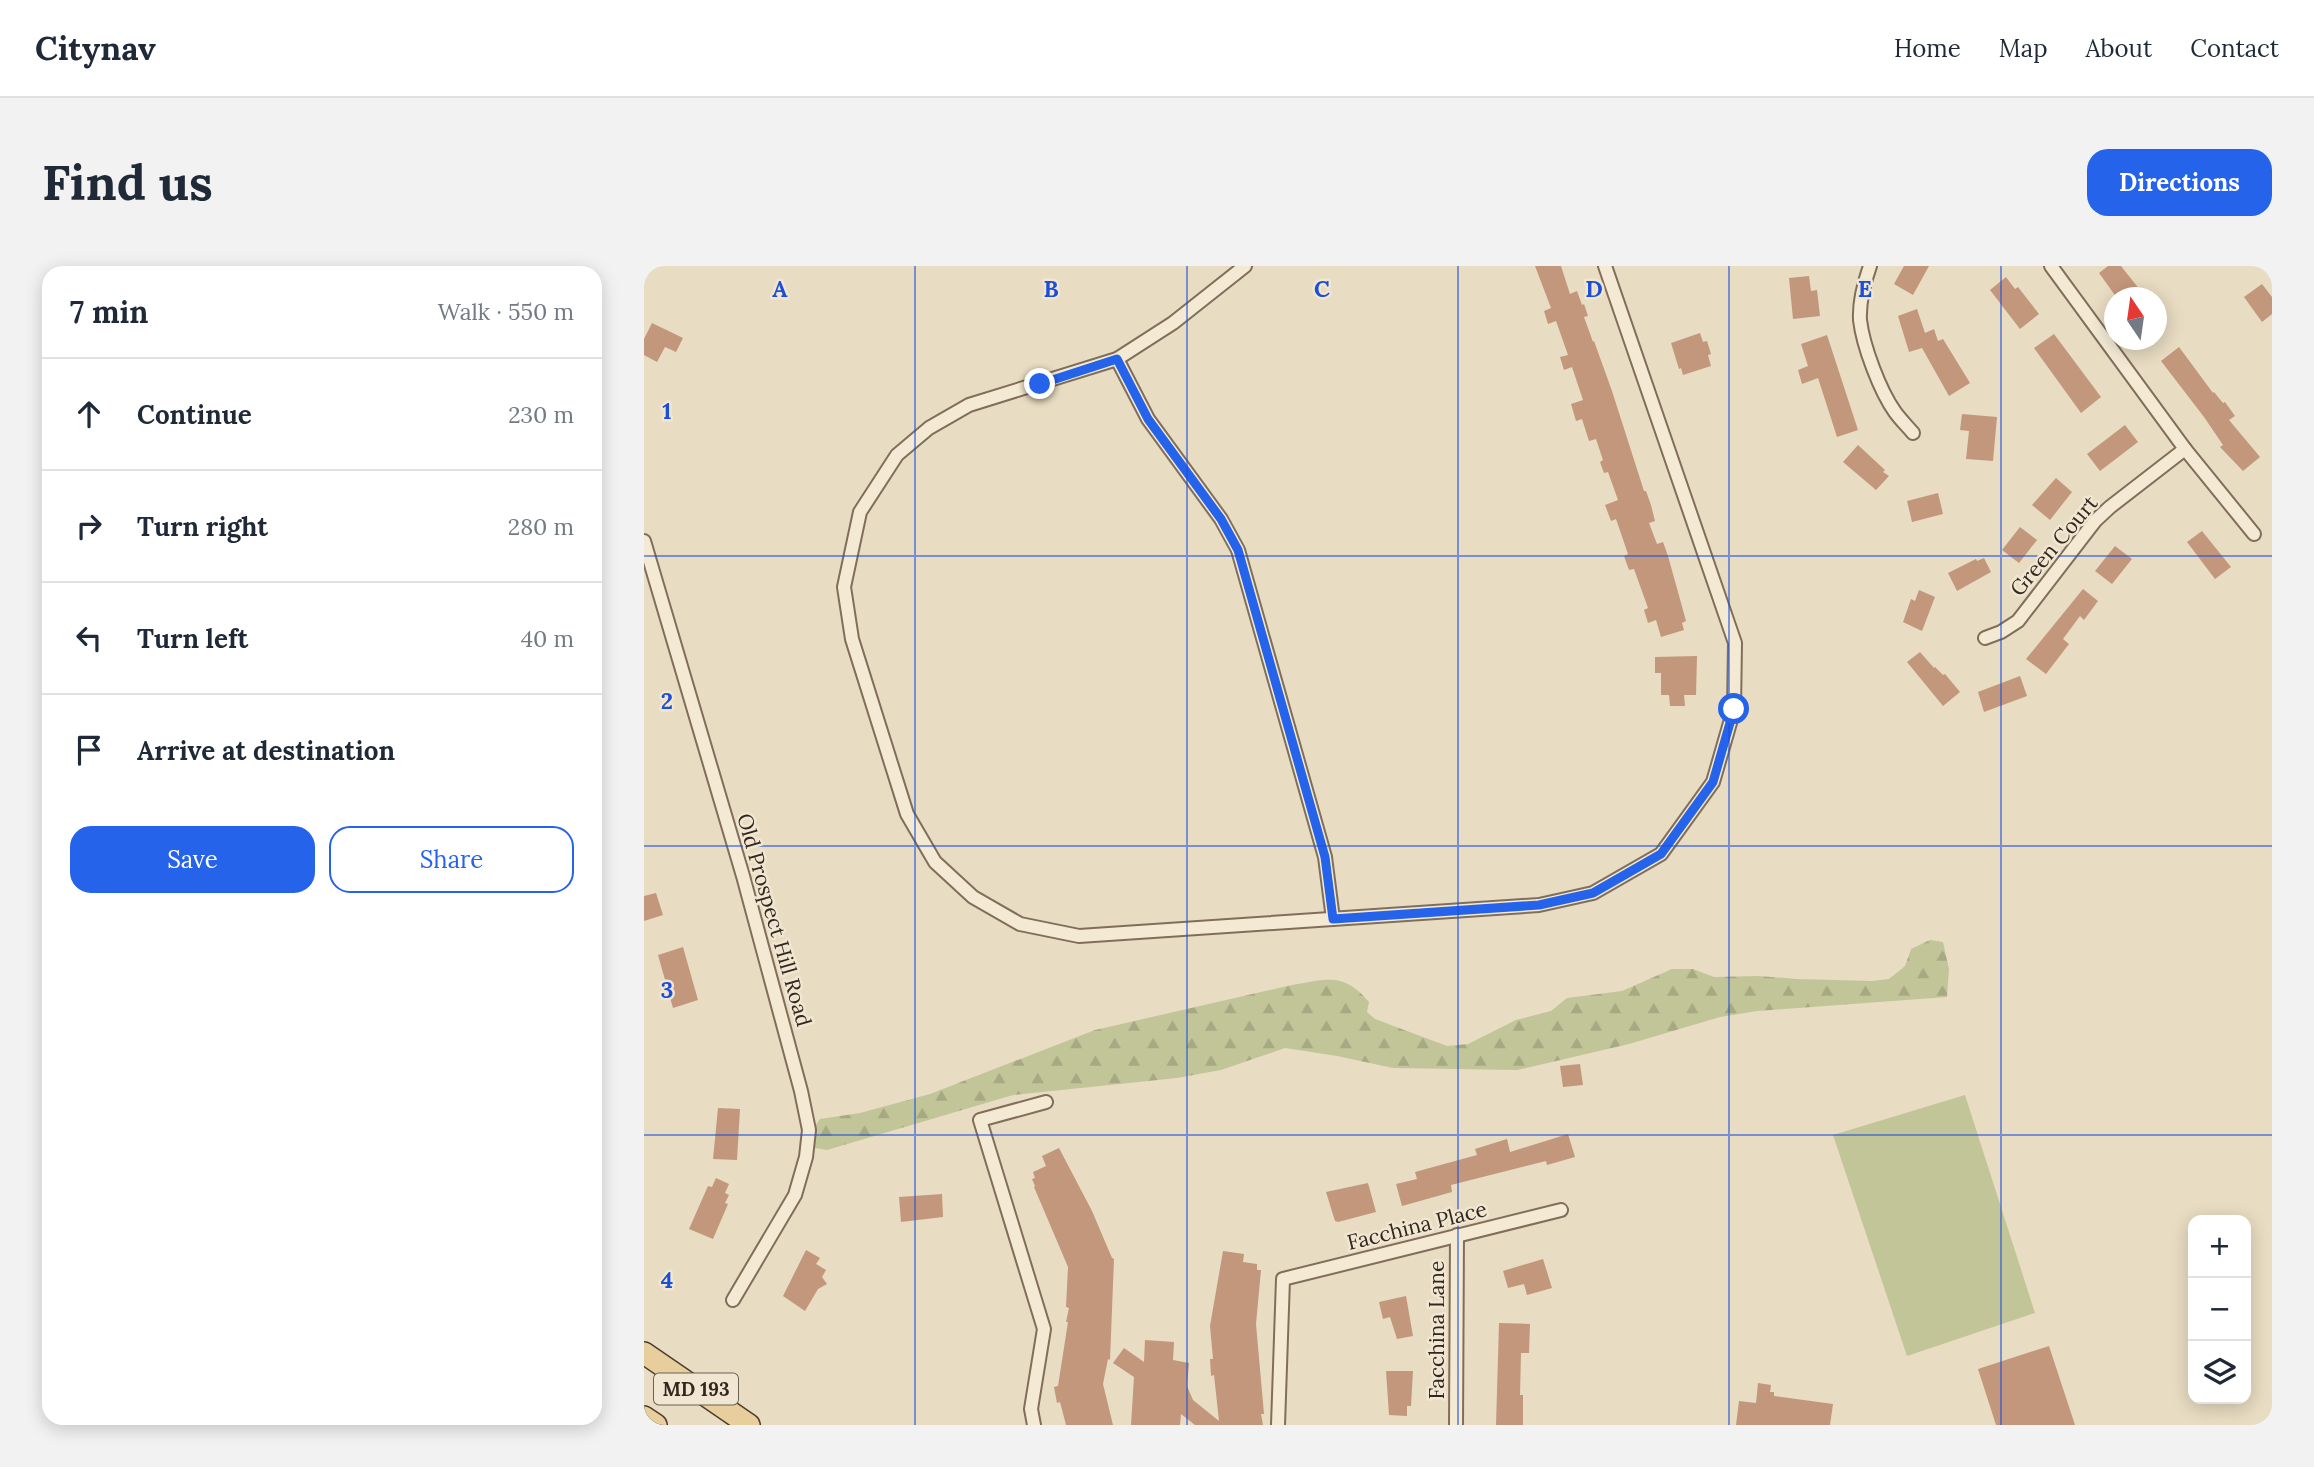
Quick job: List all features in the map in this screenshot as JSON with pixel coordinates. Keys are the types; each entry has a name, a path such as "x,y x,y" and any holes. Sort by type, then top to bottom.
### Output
{"main road":[{"name":"MD 193","path":"644,1353 749,1425"},
{"name":"MD 193","path":"644,1417 656,1425"}],"street":[{"path":"1245,266 1173,323 1117,359 969,405 929,428 897,455 860,512 844,587 850,626 907,814 936,862 973,897 1020,924 1079,936 1539,905 1593,893 1661,854 1713,782 1734,709 1735,643 1605,266"},
{"path":"1870,266 1860,319 1864,337 1894,411 1913,433"},
{"path":"2051,266 2185,449 2254,534"},
{"path":"1117,359 1148,419 1221,519 1238,550 1325,857 1333,919"},
{"name":"Green Court","path":"1985,638 2011,627 2018,621 2095,521 2185,449"},
{"name":"Old Prospect Hill Road","path":"644,541 743,876 809,1130 806,1157 795,1195 733,1300"},
{"path":"1034,1425 1031,1409 1044,1329 980,1121 1046,1102"},
{"name":"Facchina Place","path":"1278,1425 1283,1279 1560,1210"},
{"name":"Facchina Lane","path":"1456,1425 1457,1236"}],"green space":[{"path":"1930,940 1943,942 1949,969 1947,997 1757,1011 1720,1017 1629,1044 1517,1070 1393,1068 1285,1048 1221,1070 1177,1078 1013,1095 827,1150 815,1148 814,1144 814,1130 820,1119 860,1113 930,1094 1095,1030 1292,985 1325,980 1343,982 1360,992 1369,1002 1367,1012 1375,1019 1447,1046 1468,1044 1516,1020 1551,1011 1567,998 1622,991 1672,969 1693,969 1714,977 1759,976 1872,981 1889,979 1905,966 1911,949"},
{"path":"1965,1095 2035,1313 1907,1356 1833,1135"}],"building":[{"path":"1535,266 1561,266 1570,294 1577,291 1582,305 1584,304 1588,316 1584,317 1651,505 1655,521 1649,523 1657,544 1663,542 1668,556 1686,621 1682,623 1684,630 1661,637 1656,620 1648,623 1644,610 1648,608 1634,569 1629,570 1624,556 1628,554 1616,519 1611,521 1605,505 1618,500 1608,472 1604,473 1600,462 1603,460 1596,439 1589,441 1582,419 1576,421 1571,404 1583,400 1572,367 1564,370 1560,357 1568,355 1556,321 1548,324 1544,311 1551,308"},
{"path":"1904,266 1929,266 1913,295 1894,284"},
{"path":"2108,266 2121,266 2138,287 2109,287 2099,273"},
{"path":"1809,276 1811,291 1817,290 1820,316 1793,319 1789,278"},
{"path":"2006,277 2015,289 2018,287 2039,314 2020,329 1990,290"},
{"path":"2262,284 2272,297 2272,314 2262,322 2244,297"},
{"path":"1917,309 1925,333 1934,329 1938,341 1943,339 1970,383 1949,396 1922,348 1909,352 1898,316"},
{"path":"652,323 683,338 676,352 665,347 657,362 644,355 644,339"},
{"path":"1700,333 1703,342 1707,341 1711,366 1683,375 1671,343"},
{"path":"2054,334 2101,397 2081,413 2034,348"},
{"path":"1827,335 1858,430 1837,437 1818,378 1802,384 1798,370 1808,366 1801,344"},
{"path":"2179,347 2213,393 2225,402 2235,416 2229,420 2260,457 2243,471 2220,447 2223,445 2204,417 2161,361"},
{"path":"1962,414 1997,417 1993,461 1966,459 1969,431 1960,430"},
{"path":"2125,425 2138,442 2100,471 2087,454"},
{"path":"1858,445 1889,476 1876,490 1843,462"},
{"path":"2056,478 2072,492 2050,520 2032,505"},
{"path":"1938,493 1943,514 1912,522 1907,501"},
{"path":"2020,527 2037,540 2019,563 2002,550"},
{"path":"2202,531 2231,567 2215,579 2187,542"},
{"path":"2115,546 2132,559 2112,584 2095,571"},
{"path":"1984,558 1991,572 1957,591 1948,573 1976,559 1977,561"},
{"path":"2083,589 2098,601 2084,620 2080,616 2063,639 2069,644 2046,674 2026,659"},
{"path":"1919,590 1935,597 1922,631 1903,622 1911,599 1915,601"},
{"path":"1920,652 1934,668 1945,674 1960,692 1943,706 1907,662"},
{"path":"1697,656 1696,695 1684,695 1685,706 1670,706 1669,695 1661,695 1661,673 1655,673 1655,657"},
{"path":"2020,676 2027,696 1984,712 1978,692"},
{"path":"656,893 663,915 644,921 644,896"},
{"path":"683,947 698,1000 673,1008 658,955"},
{"path":"1580,1064 1583,1085 1563,1087 1560,1066"},
{"path":"718,1108 740,1109 737,1160 713,1159"},
{"path":"1568,1134 1575,1157 1547,1165 1546,1161 1451,1185 1452,1192 1402,1206 1396,1184 1417,1179 1415,1172 1477,1155 1475,1149 1507,1139 1510,1152"},
{"path":"1059,1148 1114,1259 1110,1360 1108,1359 1103,1384 1113,1425 1066,1425 1060,1402 1057,1403 1054,1387 1058,1386 1068,1322 1068,1267 1032,1179 1035,1178 1033,1172 1046,1166 1042,1156"},
{"path":"716,1178 729,1184 725,1193 729,1195 725,1203 728,1204 713,1239 689,1229 708,1186 712,1187"},
{"path":"1368,1183 1376,1212 1335,1221 1326,1192"},
{"path":"942,1194 943,1217 901,1222 899,1197"},
{"path":"806,1250 820,1258 816,1264 826,1270 822,1277 827,1284 818,1289 805,1311 783,1296"},
{"path":"1223,1251 1244,1254 1243,1262 1257,1264 1257,1270 1261,1270 1256,1324 1263,1425 1195,1425 1181,1414 1180,1425 1131,1425 1134,1377 1113,1363 1124,1348 1144,1362 1145,1340 1174,1342 1173,1360 1189,1363 1187,1386 1193,1400 1219,1421 1214,1375 1211,1376 1210,1359 1213,1359 1210,1326"},
{"path":"1543,1259 1552,1288 1527,1295 1524,1284 1508,1288 1503,1271"},
{"path":"1406,1296 1413,1336 1397,1339 1390,1317 1383,1319 1379,1302"},
{"path":"1499,1323 1530,1324 1529,1353 1521,1353 1520,1395 1523,1395 1523,1425 1496,1425"},
{"path":"2049,1346 2075,1425 1996,1425 1978,1369"},
{"path":"1386,1371 1413,1371 1411,1406 1407,1406 1407,1416 1389,1415"},
{"path":"1758,1383 1771,1385 1770,1392 1774,1392 1774,1396 1833,1404 1830,1425 1736,1425 1739,1401 1756,1403"}],"route":[{"path":"1040,384 1117,359 1148,419 1221,519 1238,550 1325,857 1333,919 1539,905 1593,893 1661,854 1713,782 1734,709"}]}
